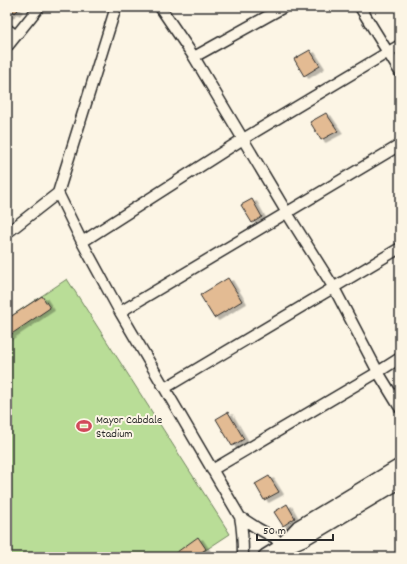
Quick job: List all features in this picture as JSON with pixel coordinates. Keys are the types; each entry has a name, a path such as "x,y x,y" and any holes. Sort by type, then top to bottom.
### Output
{"street":[{"path":"7,47 39,7"},
{"path":"7,234 58,193 116,7"},
{"path":"160,7 194,57 287,213 334,288 378,372 400,408"},
{"path":"194,57 284,7"},
{"path":"360,7 400,72"},
{"path":"7,28 16,36"},
{"path":"82,242 243,139 400,45"},
{"path":"120,312 400,145"},
{"path":"58,193 82,242 120,312 240,517 243,557"},
{"path":"165,388 400,248"},
{"path":"212,470 400,358"},
{"path":"285,552 299,528 400,467"},
{"path":"266,557 285,552 303,538 400,480"},
{"path":"240,517 275,538 285,552"}],"green space":[{"name":"Mayor Cabdale Stadium","path":"67,279 230,534 195,557 7,557 7,319"}],"building":[{"path":"7,7 15,7 18,10 15,13 13,11 7,17"},
{"path":"310,50 320,66 304,76 294,59"},
{"path":"326,113 338,131 321,140 310,122"},
{"path":"252,199 262,217 252,223 241,205"},
{"path":"228,278 242,301 214,318 200,295"},
{"path":"42,296 50,308 7,337 7,319"},
{"path":"228,412 244,439 232,446 216,419"},
{"path":"269,476 279,492 264,500 255,484"},
{"path":"287,504 295,518 283,526 274,512"},
{"path":"198,537 206,549 195,557 170,557"}],"place":[{"name":"Mayor Cabdale Stadium","path":"84,426"}]}
